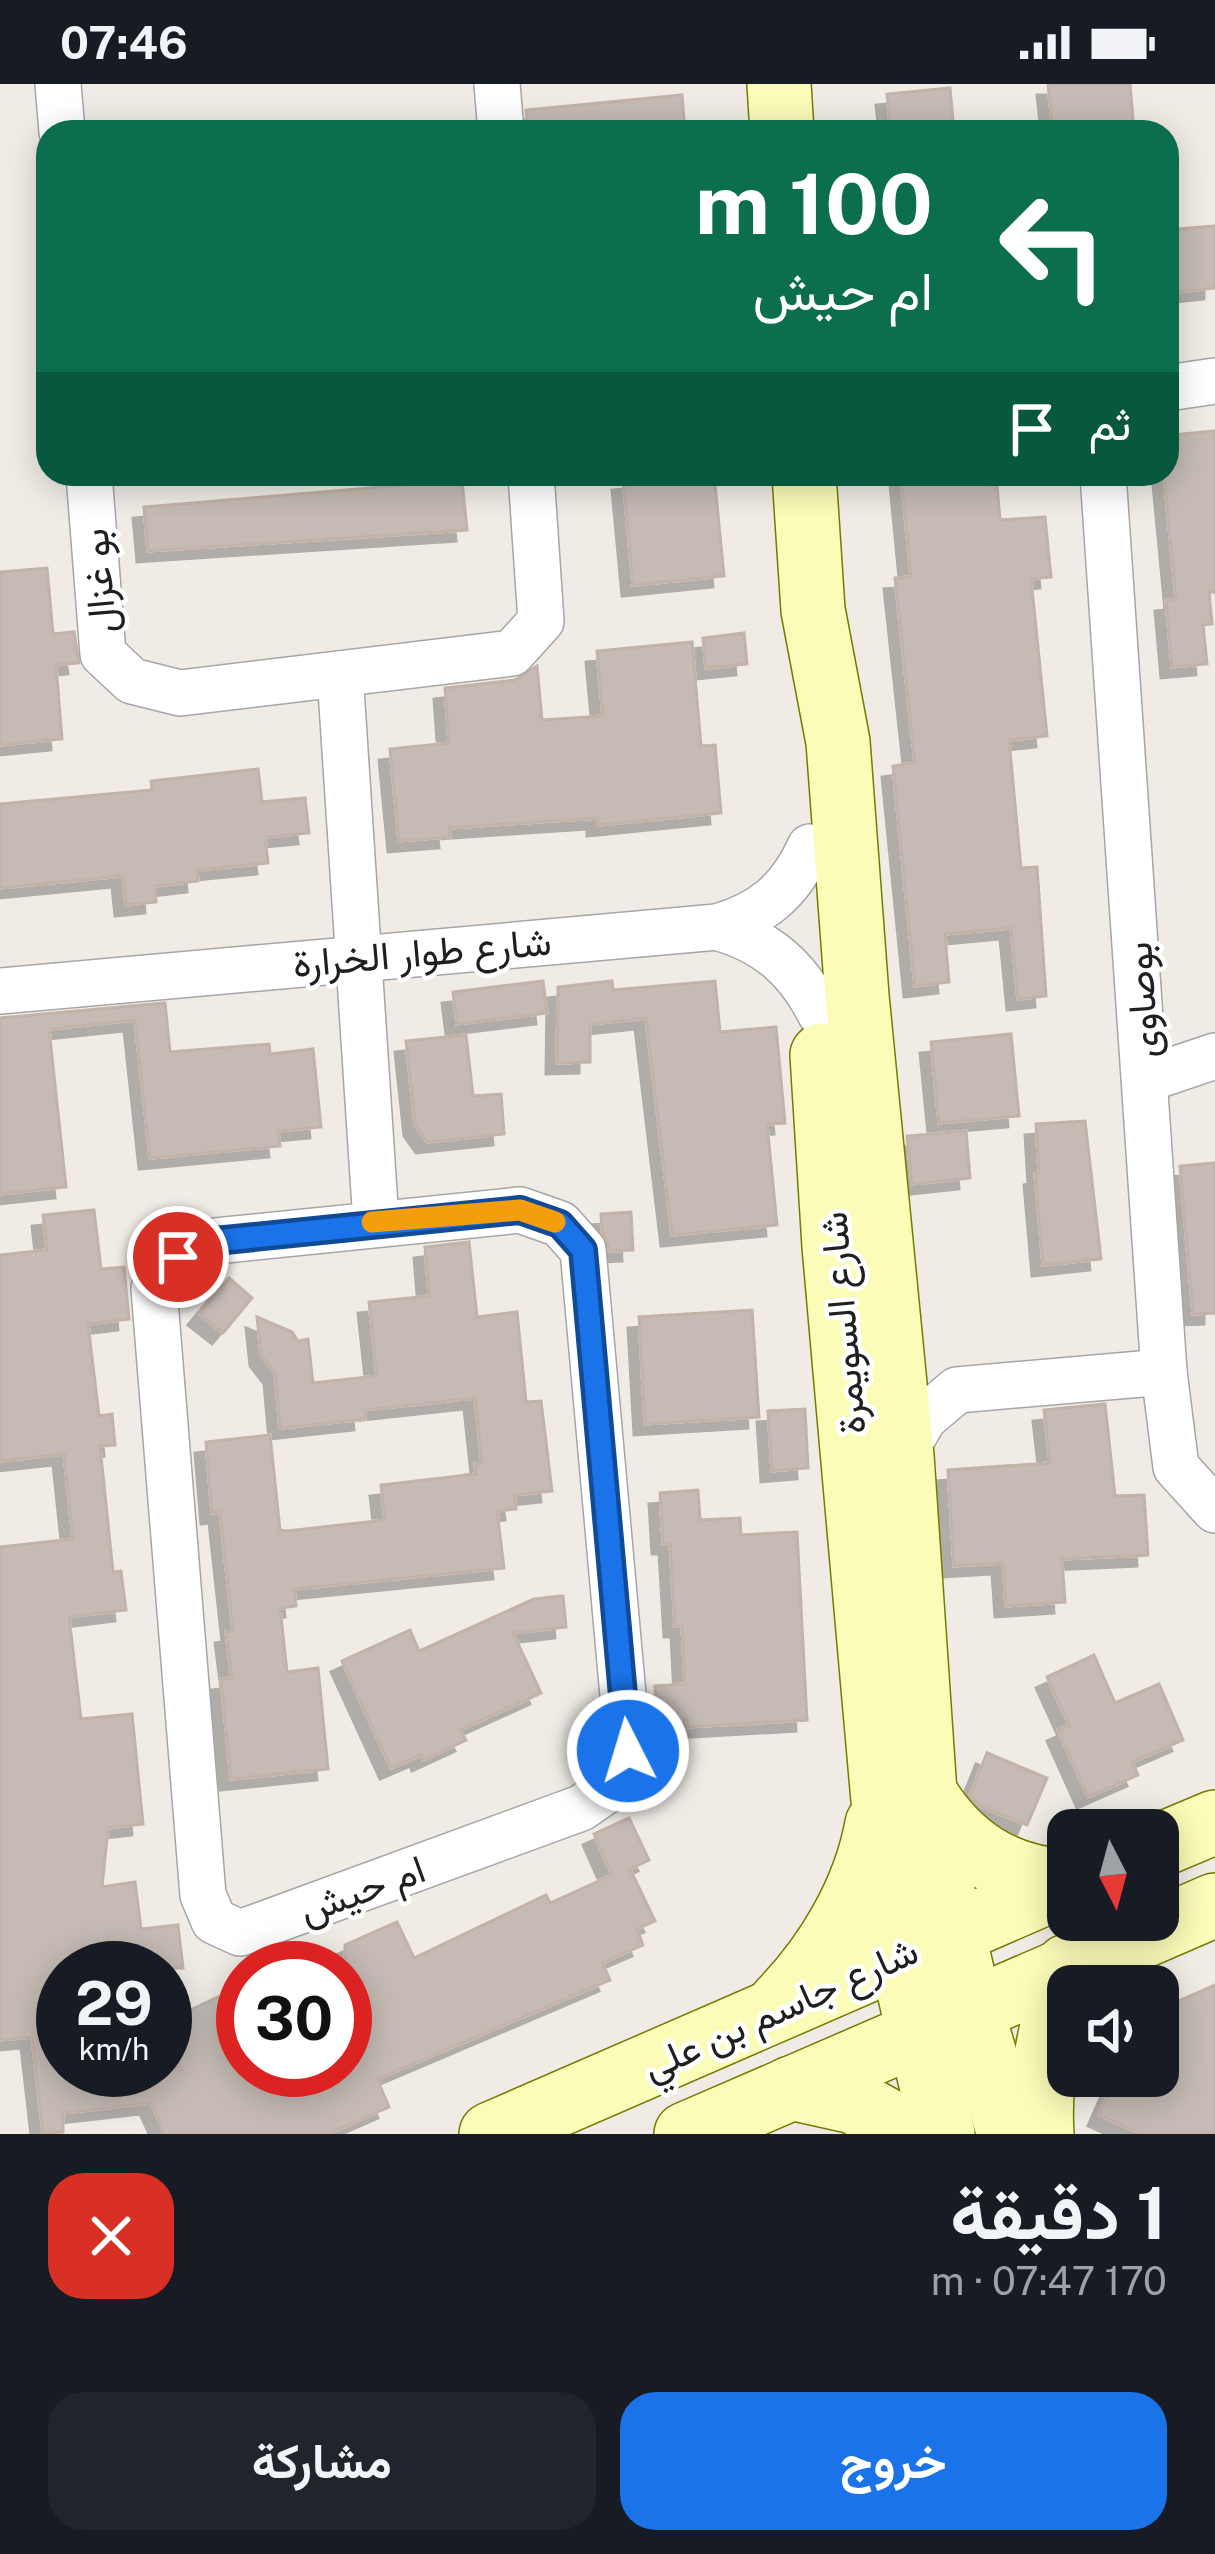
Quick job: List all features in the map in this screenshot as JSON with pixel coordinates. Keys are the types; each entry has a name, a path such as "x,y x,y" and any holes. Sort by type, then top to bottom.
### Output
{"street":[{"path":"58,84 61,120"},
{"path":"496,84 500,120"},
{"path":"779,84 781,120"},
{"path":"1179,386 1215,381"},
{"name":"بو غزال","path":"90,486 104,654 131,681 180,693 512,653 541,621 532,486"},
{"name":"شارع السويمرة","path":"805,486 813,610 838,742 857,996 902,1456 904,1793"},
{"name":"بوصاوى","path":"1104,486 1164,1372 1176,1467 1215,1510"},
{"name":"شارع السويمرة","path":"813,610 805,745 834,1246 904,1793 933,1850 926,1943 945,2023"},
{"path":"340,674 376,1222"},
{"name":"شارع طوار الخرارة","path":"0,992 717,927 742,920 774,900 799,871 810,847"},
{"path":"717,927 760,943 779,957 820,1013"},
{"path":"1147,1079 1215,1056"},
{"name":"ام حيش","path":"520,1210 560,1224 583,1250 628,1751 616,1784 581,1808 240,1934 214,1921 203,1895 154,1289 178,1257 215,1241 376,1222 520,1210"},
{"path":"891,1332 921,1364 957,1390"},
{"path":"902,1456 924,1418 957,1390 1164,1372"},
{"path":"769,2016 824,1951 845,1914 875,1834 904,1793 986,1859 1014,1872 1047,1878"},
{"path":"1179,1837 1215,1822"},
{"name":"شارع جاسم بن علي","path":"491,2134 1047,1891"},
{"name":"شارع جاسم بن علي","path":"1069,1965 1215,1905"},
{"name":"شارع جاسم بن علي","path":"686,2134 1047,1975"},
{"path":"944,2134 945,2023"},
{"path":"945,2023 1009,2134"},
{"path":"1042,2134 1047,2048"},
{"path":"791,2088 854,2102 912,2134"}],"building":[{"path":"1048,84 1130,84 1133,120 1052,120"},
{"path":"950,88 953,120 890,120 887,94"},
{"path":"682,95 684,120 527,120 526,110"},
{"path":"1215,226 1215,288 1179,292 1179,229"},
{"path":"1215,431 1215,592 1209,592 1212,624 1203,625 1207,664 1172,667 1166,600 1176,599 1165,486 1179,486 1179,434"},
{"path":"391,486 463,486 467,530 148,551 144,507"},
{"path":"624,486 715,486 724,576 633,585"},
{"path":"902,486 997,486 1000,520 1045,517 1051,577 1031,579 1047,736 1009,740 1021,868 1037,867 1046,996 1018,999 1011,928 945,934 949,982 915,986 893,766 915,763 895,578 911,577"},
{"path":"47,568 53,634 74,632 79,663 56,665 62,739 0,745 0,572"},
{"path":"744,633 747,664 706,668 703,638"},
{"path":"692,642 701,746 715,745 721,813 598,825 598,818 449,828 450,837 399,841 390,749 449,743 445,688 515,680 537,666 542,720 603,716 597,651"},
{"path":"258,769 262,802 305,798 309,833 265,837 268,863 197,870 198,881 155,886 156,902 126,905 123,876 0,888 0,804 152,790 151,781"},
{"path":"543,981 547,1013 457,1024 453,992"},
{"path":"612,981 613,990 715,981 720,1032 776,1027 785,1123 767,1124 777,1225 672,1235 646,1018 590,1024 590,1062 557,1063 558,987"},
{"path":"165,1003 170,1052 269,1044 270,1054 313,1049 321,1127 278,1131 280,1146 150,1158 135,1020 49,1029 66,1187 0,1194 0,1018"},
{"path":"1011,1034 1019,1116 939,1123 931,1042"},
{"path":"466,1035 473,1096 501,1094 504,1134 427,1142 415,1125 406,1041"},
{"path":"1085,1121 1101,1259 1043,1265 1036,1124"},
{"path":"966,1131 970,1178 912,1184 907,1136"},
{"path":"1215,1163 1215,1313 1193,1314 1180,1166"},
{"path":"94,1210 101,1269 124,1267 129,1319 88,1324 99,1416 112,1414 115,1445 100,1446 113,1572 121,1571 126,1610 69,1617 81,1719 132,1714 143,1824 108,1828 102,1887 135,1882 141,1929 178,1925 180,1941 36,1941 36,2072 32,2037 0,2040 0,1547 73,1539 64,1454 0,1461 0,1255 47,1250 43,1215"},
{"path":"631,1212 633,1250 610,1251 601,1214"},
{"path":"469,1242 477,1317 517,1312 526,1402 541,1401 552,1491 514,1495 516,1509 497,1511 504,1568 294,1589 296,1606 280,1608 287,1672 318,1668 328,1769 231,1779 221,1679 232,1678 226,1632 233,1631 220,1512 212,1513 206,1442 270,1435 280,1530 287,1531 385,1520 381,1485 476,1474 475,1464 482,1463 475,1398 364,1410 365,1419 280,1428 275,1373 261,1355 257,1317 292,1332 298,1341 308,1339 313,1383 377,1376 369,1302 429,1296 425,1247"},
{"path":"229,1278 252,1298 223,1333 199,1314"},
{"path":"752,1310 759,1417 645,1424 639,1317"},
{"path":"1105,1404 1115,1496 1144,1495 1148,1555 1062,1559 1065,1602 1006,1606 1003,1563 954,1566 948,1470 1050,1463 1044,1410"},
{"path":"805,1409 808,1468 772,1471 768,1411"},
{"path":"698,1490 700,1520 740,1518 741,1535 797,1532 807,1720 688,1727 687,1719 657,1720 655,1686 685,1684 682,1626 675,1626 670,1543 663,1543 660,1493"},
{"path":"563,1596 566,1627 513,1633 541,1693 460,1730 466,1740 423,1760 421,1755 391,1768 342,1661 410,1630 419,1651 534,1599"},
{"path":"1094,1655 1115,1703 1159,1684 1183,1740 1132,1762 1138,1775 1088,1797 1058,1730 1069,1725 1047,1677"},
{"path":"987,1753 1047,1778 1027,1825 980,1806 970,1795"},
{"path":"629,1818 649,1860 630,1869 655,1921 637,1929 643,1945 602,1963 610,1980 377,2079 389,2107 328,2134 165,2134 151,2103 63,2113 63,2132 43,2133 39,2097 192,2097 192,2009 216,1998 216,2097 372,2097 372,1941 354,1941 397,1922 414,1958 546,1895 550,1903 612,1875 594,1834"},
{"path":"1215,1985 1215,2134 1142,2134 1099,2115 1107,2097 1179,2097 1179,2001"}],"slow traffic":[{"path":"372,1222 520,1210 555,1222"}],"route":[{"path":"178,1257 215,1241 376,1222 520,1210 560,1224 583,1250 628,1751"}]}
